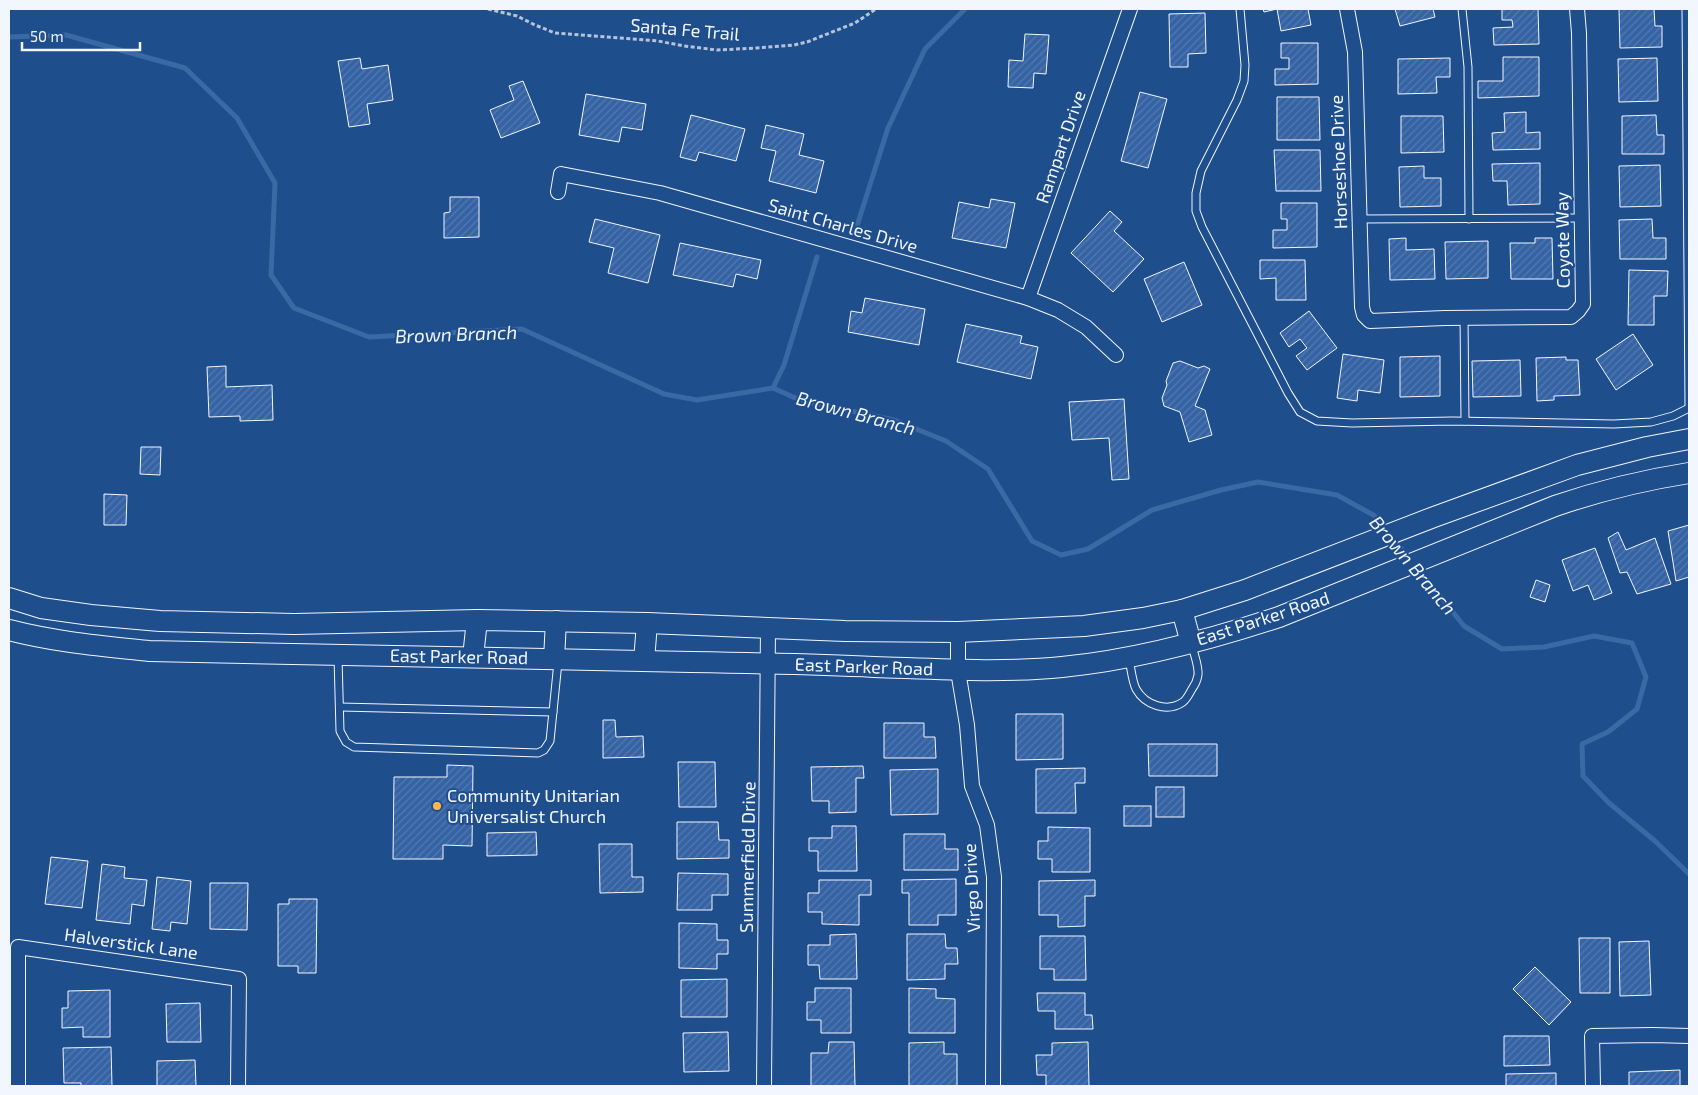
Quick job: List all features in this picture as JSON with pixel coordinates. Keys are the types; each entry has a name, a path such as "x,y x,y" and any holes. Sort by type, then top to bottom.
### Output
{"main road":[{"name":"East Parker Road","path":"9,598 41,608 160,622 294,624 476,620 556,621 958,632 1084,626 1143,618 1182,610 1266,583 1434,517 1578,465 1647,447 1689,439"},
{"path":"1578,465 1588,495"},
{"name":"East Parker Road","path":"9,630 36,637 136,650 769,664 958,671 1062,667 1128,657 1191,642 1279,617 1555,506 1588,495 1656,478 1689,473"},
{"path":"36,637 41,608"},
{"path":"1182,610 1191,642"},
{"path":"136,650 138,619"},
{"path":"473,657 476,620"},
{"path":"556,621 556,659"},
{"path":"644,661 647,623"},
{"path":"294,624 296,654"}],"street":[{"name":"Rampart Drive","path":"1028,298 1130,9"},
{"name":"Horseshoe Drive","path":"1347,9 1355,52 1362,307 1364,315"},
{"name":"Coyote Way","path":"1364,315 1370,321 1571,317 1583,304 1579,33 1577,9"},
{"name":"Saint Charles Drive","path":"558,192 561,174 660,193 1028,298 1058,310 1086,327 1116,355"},
{"name":"Summerfield Drive","path":"764,1086 768,628"},
{"name":"Virgo Drive","path":"958,632 958,671 967,725 972,786 987,825 994,877 993,1086"},
{"name":"Halverstick Lane","path":"18,1086 18,947 239,979 238,1086"},
{"path":"1593,1086 1592,1036 1653,1034 1689,1036"}],"lane":[{"path":"1240,9 1245,65 1244,81 1237,100 1201,171 1196,193 1196,211 1202,227 1288,393 1300,412 1317,421 1352,423 1465,421 1596,424 1651,422 1673,416 1689,408 1686,9"},
{"path":"1462,9 1468,67 1469,219"},
{"path":"1359,219 1582,218"},
{"path":"1464,318 1465,421"},
{"path":"1128,657 1136,689 1146,700 1154,705 1163,707 1173,706 1186,699 1196,682 1198,669 1191,642"},
{"path":"338,655 340,731 346,742 354,746 538,753 544,750 550,740 556,659"},
{"path":"340,707 552,712"}],"path":[{"name":"Santa Fe Trail","path":"488,9 517,16 555,33 658,41 717,50 794,45 807,42 855,23 876,9"}],"building":[{"path":"1263,9 1277,9 1264,12"},
{"path":"1277,9 1308,9 1311,25 1281,31"},
{"path":"1395,9 1433,9 1435,17 1400,26"},
{"path":"1502,9 1538,9 1539,44 1494,45 1493,28 1513,27 1512,20 1502,20"},
{"path":"1619,9 1654,9 1655,26 1662,26 1662,47 1620,48"},
{"path":"1205,13 1206,53 1188,54 1188,67 1170,67 1169,14"},
{"path":"1025,34 1049,35 1046,74 1034,73 1033,88 1008,87 1009,60 1023,61"},
{"path":"1281,43 1318,43 1318,84 1275,85 1275,69 1289,69 1289,58 1281,58"},
{"path":"1503,57 1539,57 1539,96 1478,98 1478,81 1503,81"},
{"path":"360,58 362,69 388,65 393,100 367,104 370,124 349,127 338,61"},
{"path":"1450,58 1450,77 1436,77 1437,93 1398,94 1398,59"},
{"path":"1657,58 1658,101 1619,102 1618,59"},
{"path":"523,81 540,123 501,138 490,110 514,100 509,86"},
{"path":"1140,92 1167,99 1148,168 1121,161"},
{"path":"586,94 646,104 642,130 622,127 619,142 579,135"},
{"path":"1277,97 1319,97 1320,140 1277,140"},
{"path":"1526,112 1526,133 1540,132 1540,149 1493,150 1492,133 1505,132 1504,113"},
{"path":"691,115 745,129 736,161 699,152 696,161 680,157"},
{"path":"1656,115 1657,135 1664,135 1664,154 1622,154 1622,116"},
{"path":"1401,116 1443,116 1444,152 1401,153"},
{"path":"766,125 804,134 799,155 824,161 816,193 769,181 776,151 761,148"},
{"path":"1274,150 1320,150 1321,191 1276,191"},
{"path":"1540,163 1540,204 1508,205 1507,181 1493,181 1492,164"},
{"path":"1660,165 1661,206 1620,207 1619,166"},
{"path":"1424,166 1424,178 1441,178 1441,206 1400,207 1399,167"},
{"path":"450,197 479,197 479,237 444,238 444,213 450,212"},
{"path":"991,199 1015,203 1006,248 952,238 959,202 989,208"},
{"path":"1281,203 1317,203 1317,247 1273,248 1273,230 1287,230 1287,219 1281,219"},
{"path":"1110,211 1122,222 1114,231 1144,259 1113,292 1071,253"},
{"path":"595,219 660,235 648,283 608,273 614,248 589,242"},
{"path":"1652,219 1653,238 1666,238 1666,259 1620,259 1619,220"},
{"path":"1406,238 1406,250 1434,249 1435,279 1390,280 1389,239"},
{"path":"1535,238 1552,238 1553,279 1511,279 1510,243 1535,243"},
{"path":"1488,241 1488,278 1446,279 1445,242"},
{"path":"680,243 761,260 757,279 736,274 733,287 673,275"},
{"path":"1260,260 1305,260 1306,300 1276,300 1276,278 1260,279"},
{"path":"1184,262 1202,305 1162,322 1144,279"},
{"path":"1629,270 1668,271 1667,296 1654,296 1654,325 1628,325"},
{"path":"865,298 925,309 919,345 848,332 851,311 862,313"},
{"path":"1309,311 1337,348 1307,370 1296,356 1307,348 1300,339 1289,347 1280,333"},
{"path":"966,324 1022,336 1020,343 1038,347 1031,379 957,362"},
{"path":"1633,334 1653,365 1616,390 1596,359"},
{"path":"1343,354 1384,360 1380,393 1358,390 1357,401 1337,398"},
{"path":"1440,356 1440,396 1400,397 1400,357"},
{"path":"1566,357 1566,360 1578,360 1580,395 1554,396 1554,400 1537,401 1536,358"},
{"path":"1520,360 1521,396 1473,397 1472,361"},
{"path":"1180,361 1198,368 1204,366 1210,369 1195,406 1205,410 1212,435 1189,442 1180,412 1164,406 1162,398 1173,363"},
{"path":"226,366 226,387 272,385 273,420 240,421 240,416 209,417 207,367"},
{"path":"1124,399 1129,479 1112,480 1109,438 1072,440 1069,402"},
{"path":"141,447 161,447 160,475 140,474"},
{"path":"104,494 127,495 126,525 104,525"},
{"path":"1689,525 1689,577 1676,581 1668,531"},
{"path":"1618,532 1626,550 1655,538 1671,584 1637,594 1627,572 1620,573 1608,538"},
{"path":"1595,548 1612,593 1594,600 1588,585 1573,591 1562,560"},
{"path":"1536,580 1550,585 1545,602 1530,597"},
{"path":"1016,714 1063,714 1063,759 1016,760"},
{"path":"603,720 615,720 616,737 643,736 644,757 603,758"},
{"path":"884,723 924,723 924,737 935,737 936,758 884,758"},
{"path":"1148,744 1217,744 1217,776 1149,776"},
{"path":"678,762 715,762 716,807 679,807"},
{"path":"447,765 473,766 472,846 443,845 443,859 393,859 394,777 447,777"},
{"path":"863,766 864,778 856,778 856,812 829,813 829,801 812,801 811,767"},
{"path":"1085,768 1085,783 1075,783 1076,813 1036,813 1036,769"},
{"path":"938,769 938,814 891,815 890,770"},
{"path":"1156,787 1184,787 1184,817 1156,817"},
{"path":"1124,806 1151,806 1151,826 1124,826"},
{"path":"677,822 718,822 719,840 729,840 729,858 677,859"},
{"path":"832,826 856,826 857,871 818,871 818,851 809,851 809,838 832,838"},
{"path":"1048,827 1090,828 1090,872 1052,872 1052,859 1038,859 1038,841 1048,841"},
{"path":"536,832 537,855 487,856 487,833"},
{"path":"904,834 945,834 945,849 958,849 958,870 904,870"},
{"path":"599,844 632,844 632,877 643,877 643,892 600,893"},
{"path":"51,857 88,861 82,908 45,904"},
{"path":"102,864 125,867 124,878 147,880 144,906 132,904 130,924 96,920"},
{"path":"678,873 728,874 728,895 712,895 712,910 677,910"},
{"path":"157,877 191,881 187,924 171,922 170,931 152,929"},
{"path":"956,879 956,915 938,915 938,925 909,925 909,893 902,893 902,880"},
{"path":"819,880 871,880 871,895 859,895 859,925 822,924 822,912 808,912 808,893 819,893"},
{"path":"1095,880 1095,896 1085,896 1085,926 1058,927 1058,915 1039,915 1039,881"},
{"path":"210,883 248,883 247,930 210,929"},
{"path":"289,899 317,899 316,973 298,973 298,966 278,966 278,904 289,904"},
{"path":"679,923 717,924 717,940 728,940 728,954 717,954 717,969 679,968"},
{"path":"856,934 857,979 820,979 819,965 808,965 808,945 830,945 830,935"},
{"path":"907,934 945,934 946,948 957,948 958,964 945,964 945,979 907,980"},
{"path":"1040,936 1085,936 1086,980 1054,980 1054,969 1040,969"},
{"path":"1579,938 1610,938 1610,993 1580,993"},
{"path":"1649,941 1651,995 1620,996 1619,942"},
{"path":"1535,967 1571,1002 1549,1025 1513,989"},
{"path":"727,979 727,1017 681,1017 681,980"},
{"path":"815,988 851,988 851,1033 821,1033 821,1020 807,1020 807,1002 815,1002"},
{"path":"909,988 936,989 936,998 955,999 955,1033 909,1033"},
{"path":"110,990 110,1037 83,1037 83,1027 62,1028 62,1008 68,1008 68,991"},
{"path":"1037,993 1085,993 1085,1015 1092,1015 1093,1029 1055,1029 1055,1011 1038,1011"},
{"path":"200,1003 201,1042 167,1042 166,1004"},
{"path":"728,1032 729,1071 684,1072 683,1033"},
{"path":"1504,1036 1549,1036 1550,1065 1504,1066"},
{"path":"829,1042 854,1042 855,1086 811,1086 811,1053 828,1053"},
{"path":"944,1042 944,1054 957,1054 957,1086 909,1086 909,1043"},
{"path":"1088,1042 1089,1086 1046,1086 1046,1075 1037,1075 1036,1055 1052,1055 1052,1043"},
{"path":"111,1047 112,1086 81,1086 81,1083 64,1083 63,1048"},
{"path":"195,1060 196,1086 157,1086 157,1061"},
{"path":"1680,1070 1680,1086 1629,1086 1629,1072"},
{"path":"1556,1073 1556,1086 1506,1086 1506,1074"}],"waterway":[{"path":"856,229 888,128 925,49 965,9"},
{"name":"Brown Branch","path":"9,37 66,35 185,68 237,118 275,183 271,275 294,308 369,337 522,329 664,394 697,400 773,388 802,401 894,420 946,441 988,469 1032,541 1061,555 1088,549 1152,510 1221,490 1258,482 1337,495 1375,516 1386,530"},
{"path":"773,388 784,365 817,257"},
{"name":"Brown Branch","path":"1393,538 1410,559"},
{"name":"Brown Branch","path":"1417,567 1464,626 1502,649 1544,647 1594,636 1632,643 1646,677 1637,709 1608,732 1582,744 1583,776 1609,803 1655,841 1689,874"}],"place":[{"name":"Community Unitarian Universalist Church","path":"437,806"}]}
